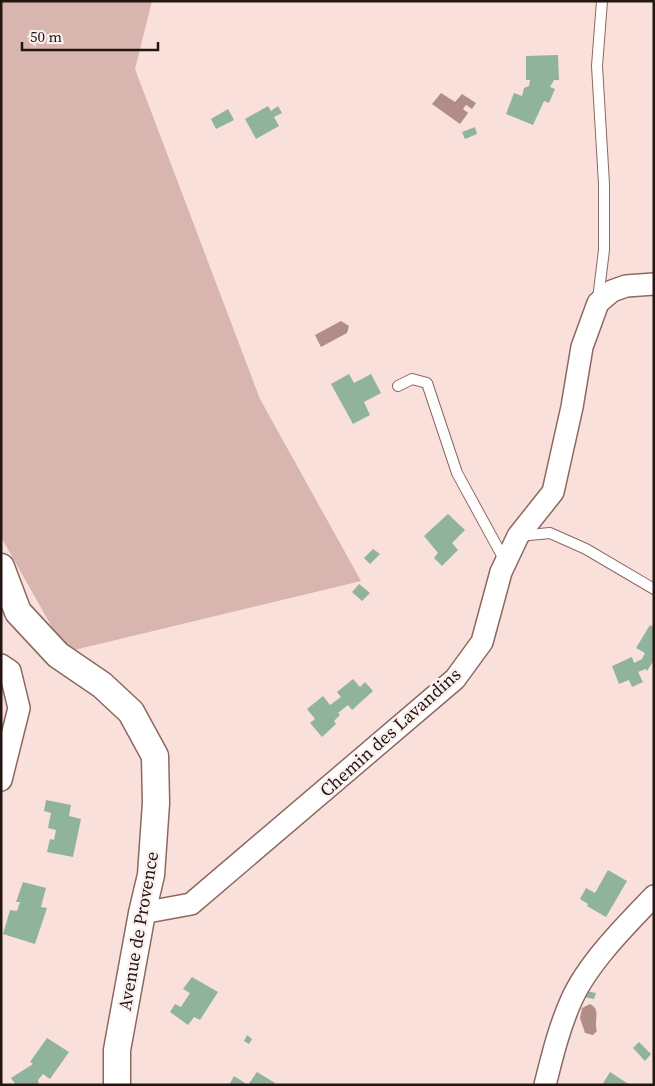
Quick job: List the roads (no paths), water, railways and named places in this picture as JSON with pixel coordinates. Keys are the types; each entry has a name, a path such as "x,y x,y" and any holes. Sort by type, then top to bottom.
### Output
{"street":[{"path":"598,303 612,291 626,286 654,284"},
{"name":"Chemin des Lavandins","path":"142,912 191,904 455,679 482,642 501,572 518,536 553,492 572,407 582,346 598,303"},
{"name":"Avenue de Provence","path":"1,567 18,612 58,655 102,685 131,712 155,756 156,803 151,876 142,912 117,1050 117,1085"},
{"path":"1,665 10,671 19,708 1,780"},
{"path":"545,1085 561,1027 572,999 586,976 633,918 654,896"}],"lane":[{"path":"598,303 604,250 604,184 597,66 602,1"},
{"path":"398,386 412,379 427,383 458,473 506,562"},
{"path":"518,536 550,533 586,549 654,589"}]}
